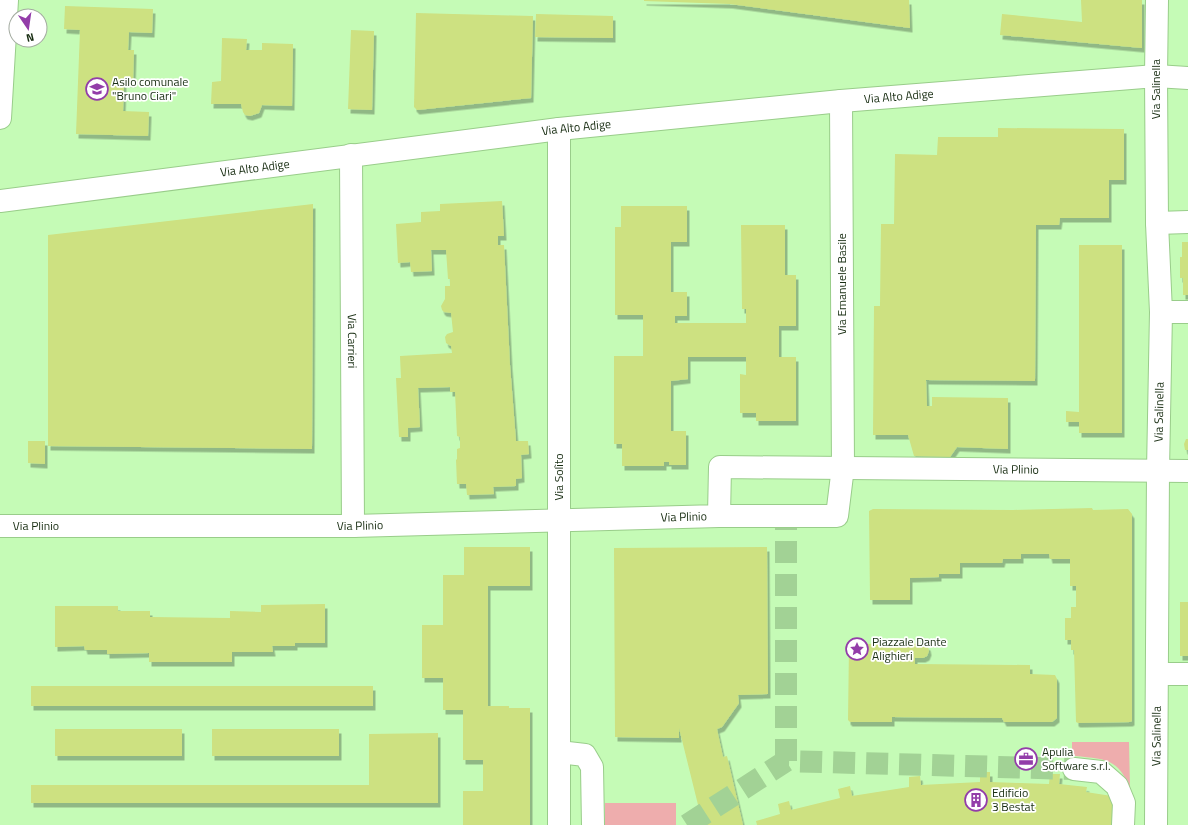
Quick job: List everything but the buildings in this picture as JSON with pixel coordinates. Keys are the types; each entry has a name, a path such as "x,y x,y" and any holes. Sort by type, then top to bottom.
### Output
{"street":[{"path":"0,118 7,0"},
{"name":"Via Salinella","path":"1156,825 1158,470 1161,312 1157,223 1157,0"},
{"name":"Via Alto Adige","path":"0,201 559,129 841,101 1156,76 1188,78"},
{"name":"Via Emanuele Basile","path":"841,101 843,467"},
{"name":"Via Solìto","path":"559,129 559,825"},
{"name":"Via Carrieri","path":"351,155 353,526"},
{"path":"1157,223 1188,222"},
{"path":"1161,312 1188,312"},
{"name":"Via Plinio","path":"719,516 720,467 1188,471"},
{"name":"Via Plinio","path":"0,526 353,526 719,516 837,516 843,467"},
{"path":"1157,674 1188,674"},
{"path":"559,752 585,755 592,768 593,825"},
{"path":"1074,769 1101,772 1117,786 1124,803 1123,825"}],"shaded area":[{"path":"1072,742 1129,742 1130,789 1121,771 1109,762 1094,758 1075,756 1072,750"},
{"path":"605,803 676,803 676,825 605,825"}],"tunnel":[{"path":"786,517 786,761"},
{"path":"687,825 786,761 1074,769"}],"place":[{"name":"Asilo comunale \"Bruno Ciari\"","path":"97,89"},
{"name":"Piazzale Dante Alighieri","path":"857,649"},
{"name":"Apulia Software s.r.l.","path":"1026,759"},
{"name":"Edificio 3 Bestat","path":"976,800"}]}
